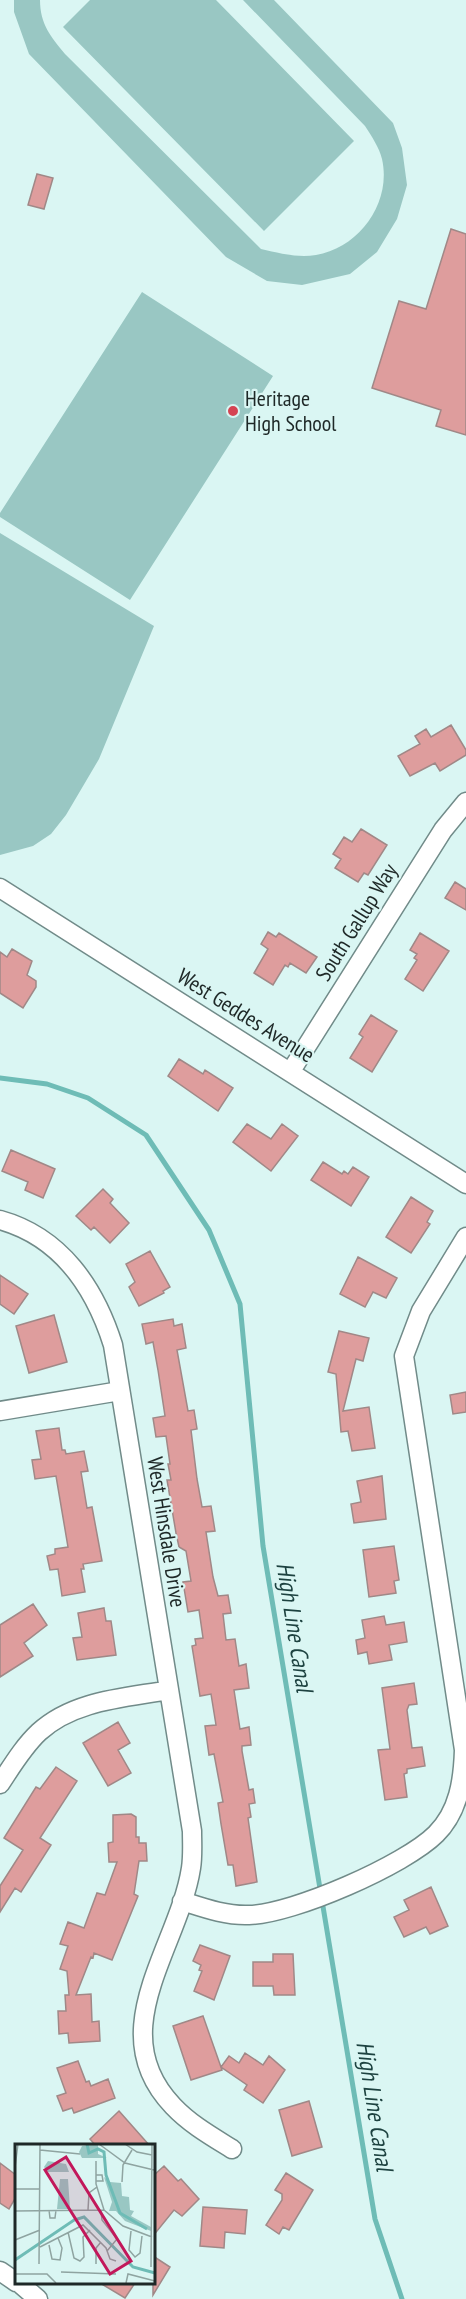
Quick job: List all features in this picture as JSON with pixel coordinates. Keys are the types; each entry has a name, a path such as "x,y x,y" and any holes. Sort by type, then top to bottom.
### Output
{"street":[{"name":"South Gallup Way","path":"291,1071 443,830 466,802"},
{"name":"West Geddes Avenue","path":"0,888 466,1184"},
{"name":"West Hinsdale Drive","path":"0,1220 41,1238 62,1256 91,1291 104,1317 113,1345 192,1831 191,1869 182,1901 147,1998 142,2020 144,2047 151,2071 172,2105 190,2122 232,2149"},
{"path":"182,1901 218,1912 250,1915 299,1904 402,1860 437,1834 456,1804 463,1779 464,1750 404,1356 421,1311 466,1237"},
{"path":"0,1411 120,1391"},
{"path":"0,1784 29,1742 61,1716 99,1703 169,1690"},
{"path":"0,2271 15,2281"},
{"path":"19,2284 38,2299"}],"shaded area":[{"path":"14,0 40,0 44,23 65,54 261,249 295,255 316,255 332,251 346,243 369,221 382,192 384,175 382,159 365,126 243,0 274,0 393,123 402,148 407,185 397,219 377,252 350,274 302,285 267,281 226,257 29,54 14,12"},
{"path":"90,0 216,0 354,141 264,231 63,27"},
{"path":"142,292 273,376 130,600 0,517 0,513"},
{"path":"0,533 154,626 99,759 66,815 51,834 33,846 0,855"}],"building":[{"path":"37,174 53,178 44,209 28,205"},
{"name":"Heritage High School","path":"451,229 466,234 466,435 436,426 441,410 372,388 399,301 426,309"},
{"path":"451,725 466,750 466,755 440,771 435,763 410,776 398,756 420,744 415,736 426,729 431,737"},
{"path":"361,829 387,845 368,875 364,873 358,882 335,868 341,859 333,854 344,837 352,842"},
{"path":"455,882 466,889 466,910 445,898"},
{"path":"268,932 276,937 279,933 317,957 306,973 290,963 288,967 285,965 273,985 254,973 268,949 261,944"},
{"path":"420,933 449,951 423,991 405,979 417,960 414,958 417,954 410,950"},
{"path":"12,949 32,961 27,975 36,981 36,987 23,1008 0,993 0,952 7,957"},
{"path":"371,1015 397,1031 372,1072 350,1058 363,1037 359,1034"},
{"path":"179,1059 203,1074 205,1070 233,1088 218,1111 168,1076"},
{"path":"247,1124 271,1139 282,1124 298,1136 271,1171 233,1142"},
{"path":"11,1150 55,1169 43,1198 25,1190 28,1182 2,1171"},
{"path":"323,1162 342,1174 344,1171 348,1174 353,1167 369,1177 351,1206 311,1180"},
{"path":"103,1189 113,1199 110,1203 129,1223 110,1243 94,1227 91,1230 76,1216"},
{"path":"411,1197 433,1211 427,1222 430,1224 411,1253 386,1237"},
{"path":"150,1251 170,1287 163,1291 164,1293 139,1306 129,1287 135,1282 126,1264"},
{"path":"358,1257 397,1278 386,1298 373,1292 365,1307 340,1294"},
{"path":"0,1275 28,1294 14,1314 0,1304"},
{"path":"54,1315 67,1362 29,1373 16,1326"},
{"path":"173,1319 174,1326 182,1324 186,1348 177,1350 188,1411 194,1410 197,1429 191,1430 202,1507 211,1506 215,1531 206,1532 213,1577 218,1596 228,1595 231,1613 223,1614 226,1640 235,1639 239,1666 246,1664 249,1688 234,1690 240,1729 249,1727 251,1745 242,1746 242,1751 249,1790 253,1789 255,1803 249,1804 251,1817 248,1818 257,1882 236,1886 233,1865 228,1865 218,1803 223,1802 214,1754 209,1755 205,1726 216,1725 211,1694 200,1696 192,1646 196,1645 195,1639 203,1638 199,1610 188,1612 183,1582 191,1581 186,1551 179,1547 176,1533 167,1480 171,1480 166,1436 156,1437 153,1418 165,1416 158,1370 153,1342 146,1344 142,1324"},
{"path":"339,1331 369,1338 363,1361 356,1359 343,1411 369,1407 375,1448 352,1451 348,1431 341,1432 336,1374 328,1372"},
{"path":"466,1392 466,1412 453,1414 450,1395"},
{"path":"59,1428 62,1450 65,1450 66,1454 84,1451 88,1471 81,1472 87,1508 92,1507 102,1561 83,1564 84,1569 81,1569 85,1592 62,1596 58,1569 50,1570 47,1556 55,1554 55,1549 68,1547 56,1476 35,1479 32,1460 41,1459 36,1431"},
{"path":"382,1476 386,1519 354,1523 351,1504 361,1502 357,1481"},
{"path":"394,1546 399,1580 394,1581 396,1593 369,1597 363,1550"},
{"path":"33,1604 47,1625 24,1643 33,1656 0,1677 0,1625"},
{"path":"104,1608 106,1621 111,1621 116,1655 77,1660 73,1638 82,1637 78,1613"},
{"path":"384,1616 386,1625 404,1622 407,1642 389,1645 392,1660 369,1664 367,1652 358,1654 356,1640 365,1638 362,1620"},
{"path":"414,1683 417,1704 409,1705 407,1710 412,1748 422,1747 425,1766 407,1769 407,1773 404,1774 407,1797 385,1800 378,1750 390,1749 382,1688"},
{"path":"118,1722 130,1743 118,1750 131,1773 108,1786 83,1743"},
{"path":"56,1767 77,1781 40,1838 51,1845 21,1892 15,1888 0,1912 0,1886 23,1850 4,1838 36,1787 40,1789"},
{"path":"131,1814 136,1817 136,1837 139,1837 139,1843 146,1843 147,1861 139,1861 134,1894 138,1896 112,1960 94,1953 76,1995 91,1994 92,2022 99,2021 100,2041 69,2043 68,2033 59,2034 58,2011 66,2011 65,1995 69,1995 67,1971 60,1969 68,1946 60,1944 68,1922 84,1928 97,1893 105,1895 117,1862 109,1862 108,1843 113,1842 113,1815"},
{"path":"431,1887 448,1926 430,1934 426,1927 404,1937 394,1917 409,1910 404,1900"},
{"path":"200,1945 230,1956 214,2000 194,1991 202,1971 199,1970 201,1965 193,1961"},
{"path":"273,1954 293,1954 295,1995 274,1995 273,1986 253,1986 253,1962 273,1962"},
{"path":"203,2016 222,2070 191,2080 173,2026"},
{"path":"245,2053 263,2065 269,2056 285,2070 263,2103 244,2090 247,2085 221,2067 229,2056 239,2063"},
{"path":"78,2061 86,2082 89,2081 91,2086 108,2079 115,2098 74,2113 72,2108 63,2111 57,2096 66,2093 57,2068"},
{"path":"309,2101 322,2147 292,2156 279,2110"},
{"path":"119,2111 148,2144 94,2144 90,2139"},
{"path":"0,2163 15,2174 15,2199 9,2209 0,2203"},
{"path":"164,2166 178,2181 181,2179 199,2199 182,2216 174,2210 154,2235 154,2175"},
{"path":"286,2173 313,2190 289,2230 283,2227 279,2234 266,2225 282,2200 282,2194 275,2190"},
{"path":"203,2207 247,2210 245,2234 225,2232 224,2248 200,2246"},
{"path":"154,2257 170,2267 153,2295 154,2284"},
{"path":"102,2284 134,2284 125,2298"}],"waterway":[{"name":"High Line Canal","path":"0,1078 47,1084 88,1098 146,1135 209,1230 240,1304 263,1546 375,2219 402,2299"}],"place":[{"name":"Heritage High School","path":"233,411"}]}
